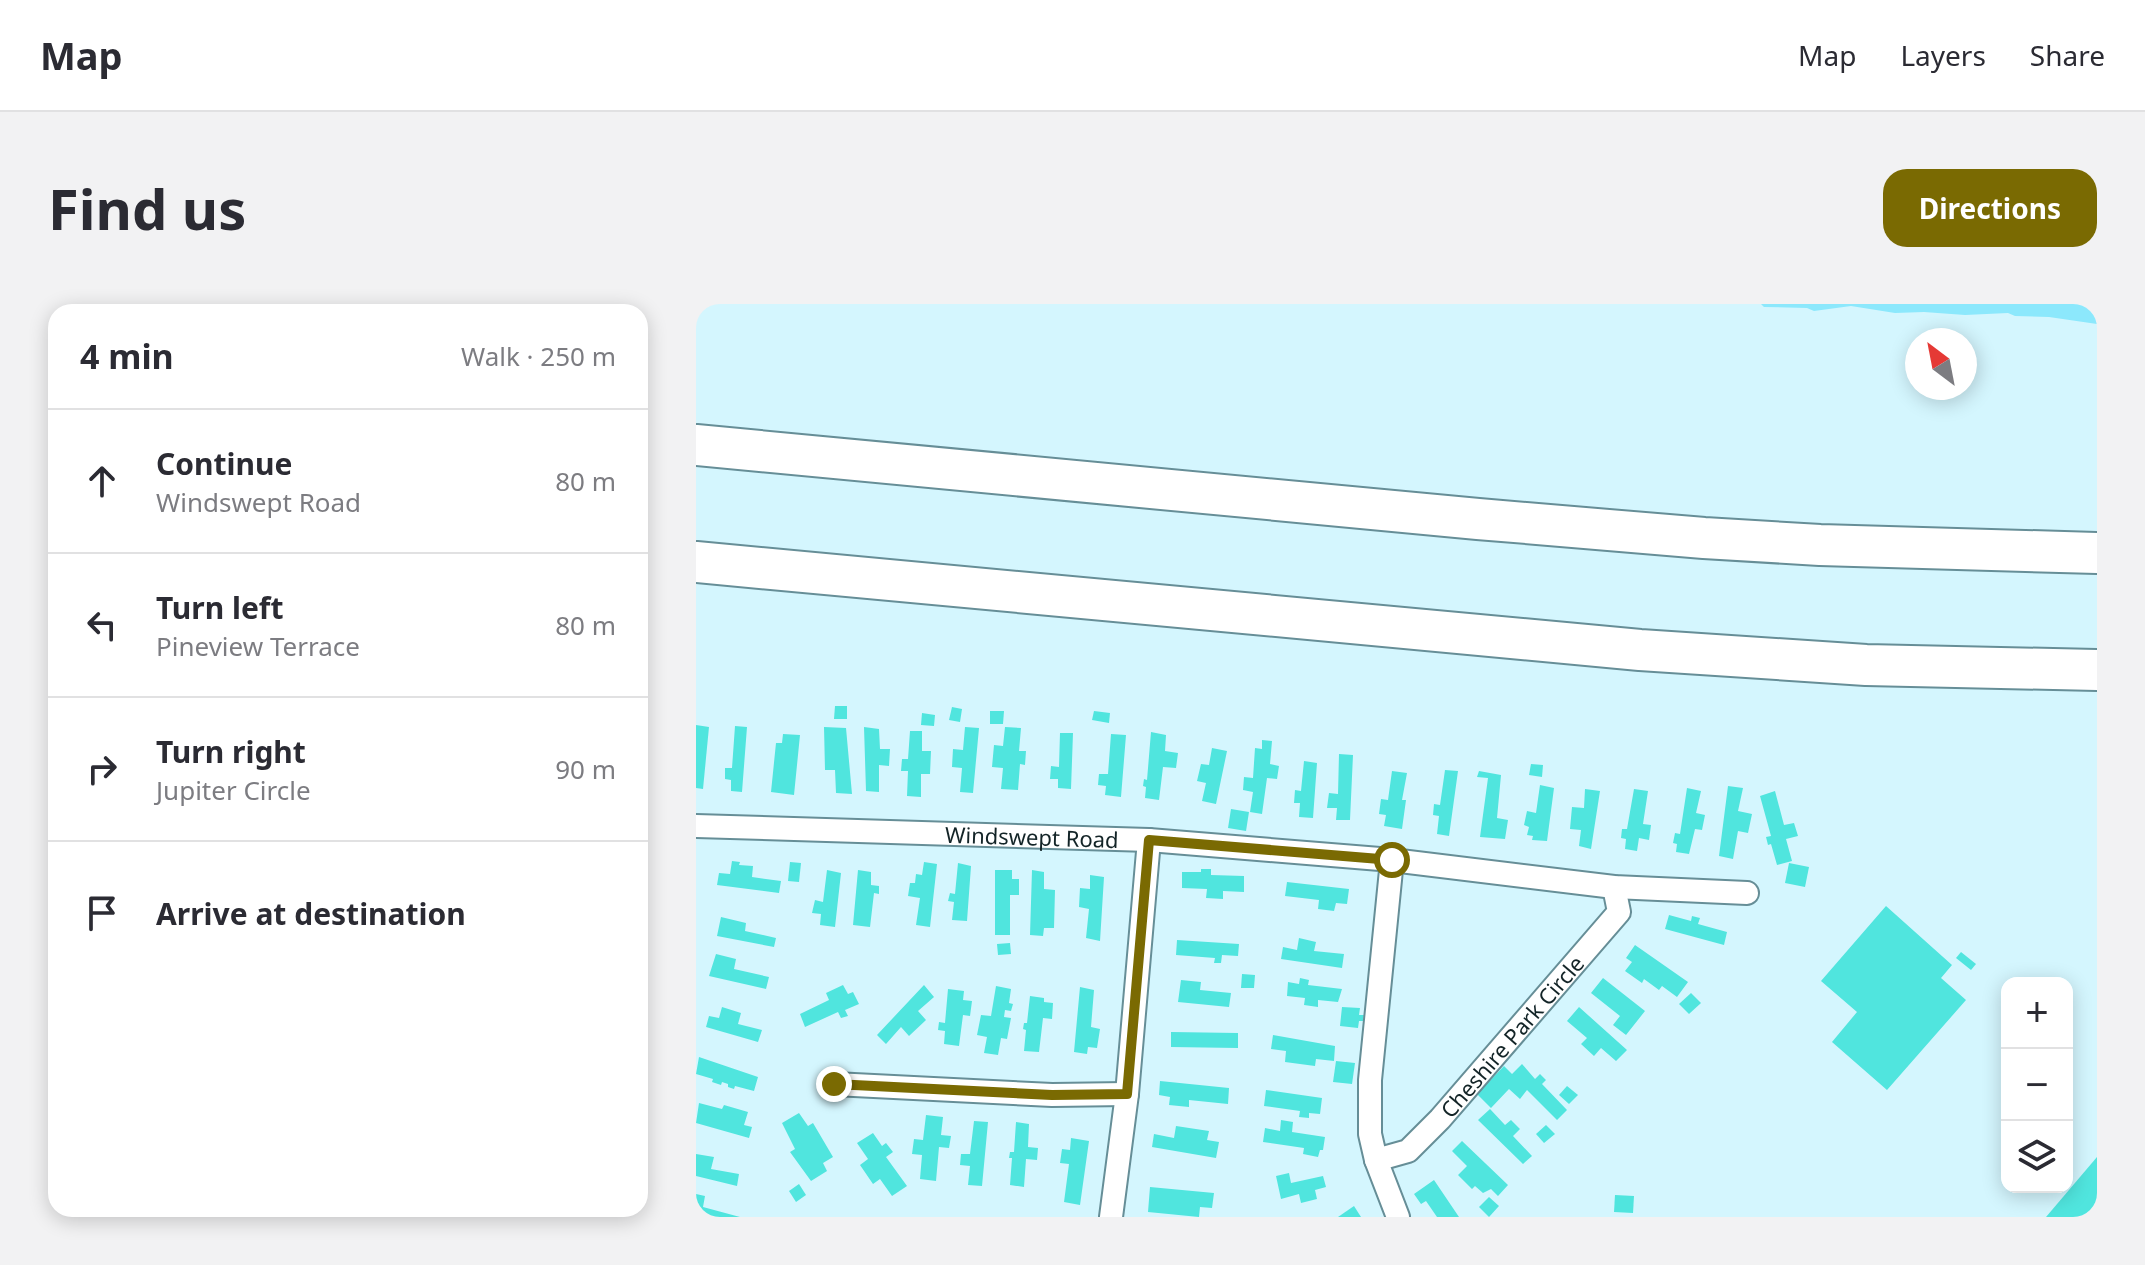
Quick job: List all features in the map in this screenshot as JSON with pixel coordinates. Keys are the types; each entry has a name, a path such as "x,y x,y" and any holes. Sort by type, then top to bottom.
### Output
{"highway":[{"path":"696,445 1676,536 1834,545 2097,553"},
{"path":"696,562 1640,650 1866,665 2097,670"}],"street":[{"name":"Windswept Road","path":"696,826 1149,840 1392,860 1614,887 1747,893"},
{"path":"1111,1217 1127,1094 1149,840"},
{"path":"1392,860 1370,1080 1370,1134 1376,1160 1398,1217"},
{"name":"Cheshire Park Circle","path":"1376,1160 1408,1151 1487,1066 1619,912 1614,887"},
{"path":"834,1084 1052,1095 1127,1094"}],"shaded area":[{"path":"1761,304 2097,304 2097,324 2008,313 1895,313 1851,306 1814,311 1807,308 1764,307"}],"building":[{"path":"835,706 847,706 847,719 834,719"},
{"path":"952,707 962,709 960,722 949,720"},
{"path":"990,711 1004,711 1003,724 990,724"},
{"path":"1094,711 1110,713 1109,723 1092,720"},
{"path":"922,713 935,715 934,726 921,725"},
{"path":"696,725 709,727 703,789 696,788"},
{"path":"735,726 747,727 742,792 731,791 731,780 725,779 725,768 732,768"},
{"path":"824,727 846,728 852,794 836,793 835,770 825,770"},
{"path":"864,727 879,729 880,749 890,749 889,766 879,765 879,792 866,791"},
{"path":"965,727 979,728 973,793 960,792 962,768 952,767 953,749 963,750"},
{"path":"1005,727 1021,728 1019,751 1026,751 1025,765 1020,764 1018,790 1001,789 1003,768 992,767 994,745 1003,746"},
{"path":"910,731 922,731 922,751 931,751 930,774 921,774 921,797 907,796 908,771 901,771 902,759 908,759"},
{"path":"1151,732 1166,735 1165,751 1178,753 1176,768 1163,767 1159,800 1145,798 1146,787 1143,786 1144,779 1147,780"},
{"path":"1060,733 1073,733 1071,789 1058,788 1058,779 1050,779 1051,766 1059,767"},
{"path":"783,734 800,735 794,795 771,792 776,743 782,743"},
{"path":"1111,734 1126,735 1121,797 1105,795 1106,786 1098,785 1099,774 1108,774"},
{"path":"1262,740 1272,741 1270,764 1279,766 1277,779 1267,778 1262,814 1250,812 1253,792 1243,790 1244,777 1253,778 1255,748 1262,749"},
{"path":"1212,748 1227,751 1216,804 1202,801 1206,783 1197,781 1201,764 1209,765"},
{"path":"1339,754 1353,755 1350,820 1336,820 1337,808 1327,808 1329,793 1338,794"},
{"path":"1304,761 1317,763 1313,818 1299,817 1300,803 1294,803 1295,790 1301,791"},
{"path":"1531,764 1543,765 1542,777 1529,775"},
{"path":"1445,770 1458,771 1449,836 1437,834 1439,816 1433,815 1434,804 1440,805"},
{"path":"1392,771 1407,773 1402,800 1406,800 1402,829 1384,826 1386,815 1379,814 1381,799 1388,800"},
{"path":"1479,771 1501,775 1497,818 1508,820 1505,839 1480,837 1488,778 1477,777"},
{"path":"1540,785 1554,788 1547,841 1532,840 1533,836 1527,835 1529,827 1524,825 1527,811 1536,813"},
{"path":"1728,786 1743,788 1738,811 1752,814 1748,833 1738,831 1733,859 1719,856"},
{"path":"1687,788 1701,791 1696,813 1705,815 1702,830 1695,829 1689,854 1676,852 1677,844 1673,843 1675,833 1680,834"},
{"path":"1585,789 1600,791 1591,849 1579,846 1581,830 1570,829 1572,807 1584,808"},
{"path":"1634,789 1648,791 1643,824 1651,825 1649,840 1639,838 1637,851 1625,849 1626,839 1621,838 1622,829 1627,829"},
{"path":"1775,791 1784,825 1794,823 1798,836 1786,839 1792,861 1777,865 1766,837 1771,836 1760,796"},
{"path":"1231,809 1249,812 1246,831 1228,828"},
{"path":"732,861 753,866 752,877 781,881 779,893 717,885 719,873 730,874"},
{"path":"790,862 801,863 799,882 788,881"},
{"path":"924,862 937,864 930,927 916,925 920,898 908,896 910,883 915,883 916,874 922,875"},
{"path":"958,863 971,866 967,921 952,920 954,902 948,901 950,893 955,894"},
{"path":"1789,863 1809,867 1805,887 1785,883"},
{"path":"1201,869 1211,869 1211,875 1244,876 1244,892 1223,891 1223,899 1206,898 1207,889 1182,888 1182,872 1201,872"},
{"path":"827,870 841,873 835,927 820,925 821,914 812,913 815,900 823,902"},
{"path":"858,870 871,872 871,885 879,886 879,894 874,893 870,927 853,925"},
{"path":"995,870 1012,870 1012,879 1019,879 1019,895 1010,895 1010,935 995,935"},
{"path":"1032,870 1044,872 1044,889 1055,890 1054,928 1044,928 1043,936 1030,935"},
{"path":"1090,875 1104,877 1100,941 1086,938 1089,909 1079,907 1080,888 1090,889"},
{"path":"1287,882 1349,889 1347,904 1336,903 1334,911 1318,909 1319,900 1285,896"},
{"path":"1886,906 1952,965 1941,978 1966,1000 1887,1090 1832,1042 1857,1012 1821,981"},
{"path":"1669,915 1691,921 1692,916 1700,918 1698,924 1727,932 1724,945 1665,929"},
{"path":"721,917 746,923 745,931 776,938 774,947 717,936"},
{"path":"1299,938 1316,942 1314,951 1344,954 1342,968 1281,959 1283,947 1297,950"},
{"path":"1177,940 1239,944 1238,956 1222,955 1221,963 1214,963 1215,958 1176,955"},
{"path":"1010,943 1011,954 998,955 997,944"},
{"path":"1635,945 1688,982 1677,997 1662,986 1659,990 1644,979 1642,983 1625,971 1632,962 1626,958"},
{"path":"1961,952 1976,964 1971,970 1956,958"},
{"path":"716,954 736,959 734,969 769,977 766,989 709,976"},
{"path":"1242,974 1255,975 1254,988 1241,988"},
{"path":"1300,978 1309,980 1308,985 1342,989 1338,1002 1318,1000 1318,1007 1304,1005 1305,998 1287,996 1288,982 1299,984"},
{"path":"1603,978 1645,1011 1626,1035 1613,1025 1620,1016 1591,993"},
{"path":"1181,980 1201,982 1200,990 1231,993 1229,1007 1178,1002"},
{"path":"843,985 848,994 853,992 859,1004 845,1010 848,1016 841,1018 838,1012 805,1027 800,1014 829,1000 826,993"},
{"path":"924,985 934,997 918,1011 926,1020 909,1036 901,1027 886,1044 877,1035"},
{"path":"996,986 1011,989 1009,1003 1013,1004 1011,1011 1005,1010 1004,1017 1011,1018 1007,1039 1001,1038 998,1055 984,1053 987,1037 977,1035 981,1015 991,1016"},
{"path":"1080,987 1094,990 1091,1027 1100,1029 1097,1048 1088,1047 1087,1054 1074,1052"},
{"path":"948,989 964,991 963,1000 972,1001 970,1016 963,1015 959,1046 944,1044 945,1031 938,1030 939,1022 945,1023"},
{"path":"1691,993 1701,1003 1689,1014 1679,1004"},
{"path":"1030,996 1053,1003 1052,1019 1043,1018 1039,1052 1024,1051 1026,1030 1023,1029 1024,1023 1027,1023"},
{"path":"722,1007 741,1013 738,1024 762,1030 758,1042 706,1027 709,1016 719,1018"},
{"path":"1342,1007 1360,1008 1359,1015 1364,1015 1358,1028 1340,1026"},
{"path":"1579,1007 1627,1050 1616,1061 1601,1048 1594,1056 1581,1044 1587,1038 1567,1021"},
{"path":"1171,1032 1238,1033 1238,1048 1171,1047"},
{"path":"1273,1035 1335,1046 1334,1061 1316,1059 1315,1066 1285,1062 1286,1051 1271,1049"},
{"path":"699,1057 758,1077 754,1091 735,1086 734,1089 728,1084 722,1082 721,1085 696,1074"},
{"path":"1336,1061 1355,1063 1352,1084 1333,1082"},
{"path":"1522,1064 1535,1079 1540,1074 1546,1080 1542,1084 1567,1110 1557,1120 1527,1090 1520,1099 1509,1089 1491,1108 1477,1094 1504,1066 1512,1074"},
{"path":"1160,1081 1229,1088 1228,1104 1189,1100 1189,1107 1169,1105 1170,1097 1159,1095"},
{"path":"1567,1086 1578,1095 1569,1104 1559,1095"},
{"path":"1266,1090 1322,1098 1320,1114 1309,1113 1309,1118 1299,1117 1300,1111 1264,1106"},
{"path":"699,1103 722,1109 724,1105 748,1112 744,1125 752,1127 749,1138 696,1123"},
{"path":"1490,1109 1505,1125 1511,1120 1520,1129 1513,1136 1532,1156 1523,1164 1478,1120"},
{"path":"799,1113 808,1126 813,1123 833,1157 823,1163 827,1171 811,1181 790,1152 795,1149 782,1123"},
{"path":"926,1115 943,1117 941,1135 951,1136 949,1148 939,1147 936,1181 920,1179 922,1155 912,1154 914,1139 923,1140"},
{"path":"1281,1120 1293,1122 1292,1132 1325,1137 1323,1150 1320,1150 1318,1157 1303,1154 1304,1148 1263,1142 1265,1128 1280,1131"},
{"path":"974,1121 988,1122 982,1186 968,1185 970,1166 960,1165 961,1154 970,1154"},
{"path":"1016,1122 1029,1124 1028,1147 1038,1148 1037,1160 1026,1159 1024,1187 1010,1185 1012,1158 1009,1158 1010,1152 1014,1152"},
{"path":"1546,1125 1555,1134 1544,1143 1536,1134"},
{"path":"1176,1126 1209,1131 1207,1140 1219,1142 1216,1158 1152,1147 1154,1134 1174,1138"},
{"path":"873,1133 882,1146 886,1143 893,1152 886,1157 907,1186 892,1196 880,1179 873,1184 860,1165 868,1159 857,1143"},
{"path":"1071,1138 1089,1141 1080,1205 1064,1202 1069,1164 1060,1163 1062,1149 1070,1150"},
{"path":"1462,1141 1508,1185 1498,1196 1491,1189 1483,1193 1475,1186 1472,1189 1458,1175 1467,1166 1452,1151"},
{"path":"696,1154 714,1157 711,1169 739,1174 737,1186 696,1176"},
{"path":"2097,1157 2097,1217 2046,1217 2066,1193 2073,1193 2073,1185"},
{"path":"1289,1173 1291,1183 1323,1176 1326,1187 1315,1190 1317,1199 1301,1203 1299,1194 1281,1199 1276,1176"},
{"path":"1434,1180 1459,1217 1437,1217 1426,1201 1421,1204 1414,1194"},
{"path":"799,1184 806,1195 796,1202 789,1191"},
{"path":"1150,1187 1214,1193 1212,1208 1200,1207 1199,1217 1148,1212"},
{"path":"696,1194 705,1196 703,1207 740,1217 696,1217"},
{"path":"1615,1195 1634,1196 1633,1213 1614,1212"},
{"path":"1489,1197 1499,1206 1489,1217 1479,1207"},
{"path":"1354,1206 1361,1217 1338,1217"}],"route":[{"path":"834,1084 1052,1095 1127,1094 1149,840 1392,860"}]}
